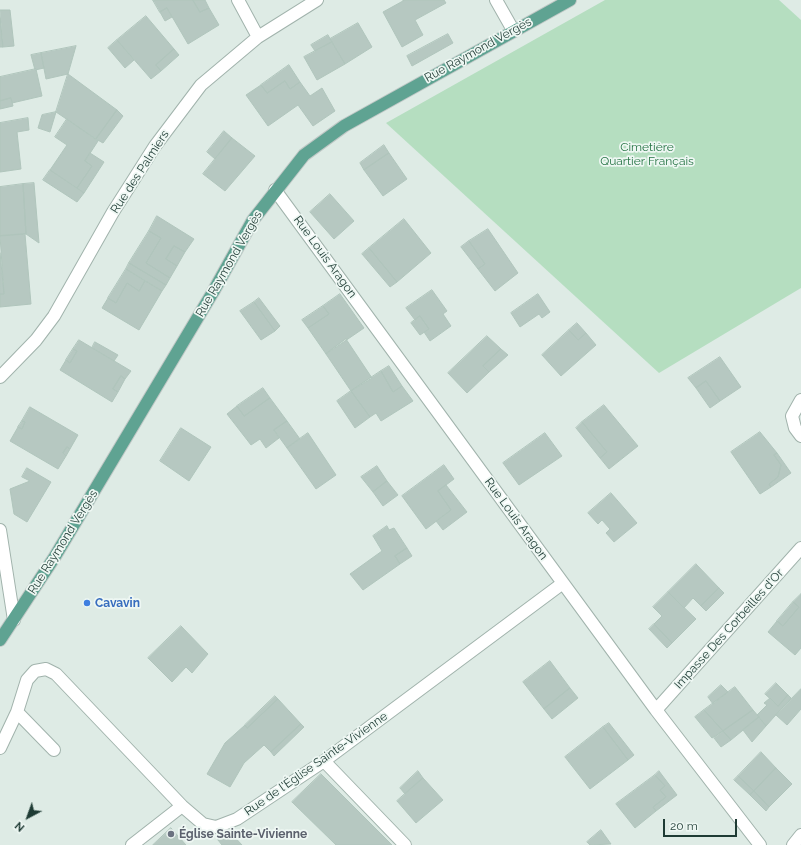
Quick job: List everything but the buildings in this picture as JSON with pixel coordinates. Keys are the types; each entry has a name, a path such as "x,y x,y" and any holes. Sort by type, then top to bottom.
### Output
{"main road":[{"name":"Rue Raymond Vergès","path":"0,640 54,558 213,292 253,220 275,190 304,155 344,126 513,30 570,0"}],"street":[{"path":"238,0 258,37"},
{"name":"Rue des Palmiers","path":"0,377 36,340 54,316 118,205 155,146 201,85 258,37 317,0"},
{"path":"496,0 513,30"},
{"name":"Rue Louis Aragon","path":"275,190 656,710 760,845"},
{"path":"801,400 792,416 795,428 801,436"},
{"path":"0,530 14,620"},
{"name":"Impasse Des Corbeilles d'Or","path":"656,710 801,548"},
{"name":"Rue de l'Église Sainte-Vivienne","path":"0,748 17,712 27,680 35,671 46,669 56,674 182,806 203,824 216,827 237,819 324,762 563,583"},
{"path":"17,712 54,750"},
{"path":"324,762 405,845"},
{"path":"132,845 182,806"},
{"path":"793,845 801,835"}],"green space":[{"name":"Cimetière Quartier Français","path":"605,0 779,0 801,20 801,288 659,373 386,123"}],"place":[{"name":"Cavavin","path":"87,603"},
{"name":"Église Sainte-Vivienne","path":"171,834"}]}
